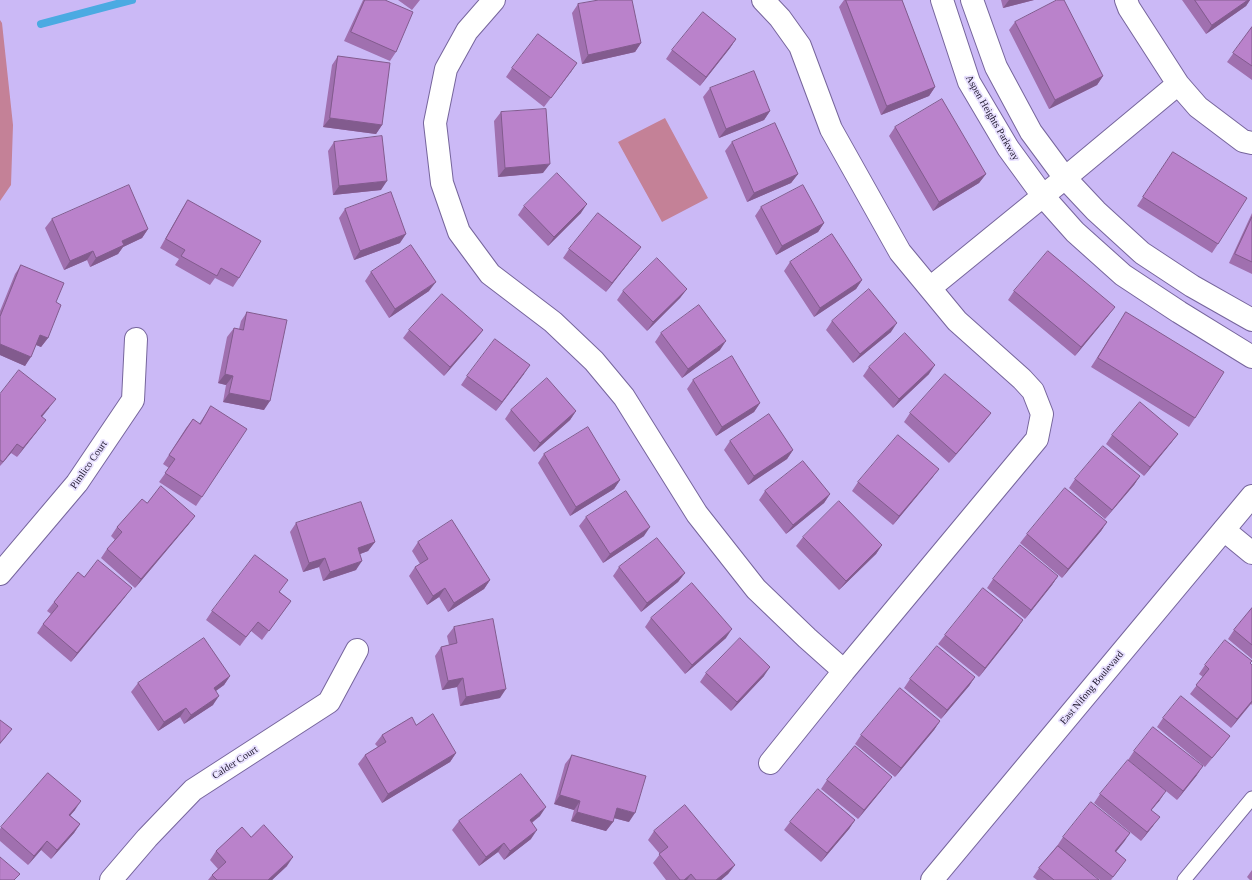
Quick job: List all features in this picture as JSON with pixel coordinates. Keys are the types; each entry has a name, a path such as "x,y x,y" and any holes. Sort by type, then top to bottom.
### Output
{"street":[{"path":"494,0 467,31 446,69 435,123 442,183 459,232 490,274 553,322 594,361 624,396 697,514 751,582 806,638 844,671"},
{"path":"763,0 780,18 800,46 831,129 900,252 957,321 1022,379 1033,391 1042,414 1037,439 844,671 770,763"},
{"name":"Aspen Heights Parkway","path":"942,0 969,82 1008,148 1043,196 1075,232 1123,275 1252,357"},
{"path":"972,0 996,67 1031,132 1065,178 1096,211 1142,253 1192,286 1252,320"},
{"path":"1126,0 1129,8 1178,84 1198,107 1243,141 1252,144"},
{"path":"930,288 1178,84"},
{"path":"1205,328 1220,302"},
{"name":"Pimlico Court","path":"0,574 77,483 133,400 136,339"},
{"name":"East Nifong Boulevard","path":"932,880 1252,496"},
{"path":"1224,530 1252,553"},
{"name":"Calder Court","path":"111,880 147,838 193,790 329,702 357,650"}],"lane":[{"path":"1184,880 1252,798"}],"shaded area":[{"path":"0,20 2,23 13,125 11,185 0,201"},
{"path":"665,118 708,198 662,222 618,142"}],"building":[{"path":"365,0 385,0 413,12 396,52 351,32"},
{"path":"599,0 632,0 641,43 588,55 578,4"},
{"path":"846,0 902,0 935,87 887,106"},
{"path":"1057,0 1064,0 1103,76 1055,100 1015,22"},
{"path":"1195,0 1248,0 1212,25"},
{"path":"703,12 736,39 706,77 672,50"},
{"path":"1252,27 1252,66 1233,53"},
{"path":"538,34 577,63 551,98 512,68"},
{"path":"338,56 390,63 382,125 330,118"},
{"path":"754,71 770,111 726,129 710,88"},
{"path":"942,99 986,174 939,202 895,127"},
{"path":"546,109 550,164 505,168 501,112"},
{"path":"775,123 798,174 754,193 732,142"},
{"path":"382,136 387,181 339,186 334,142"},
{"path":"1173,152 1247,198 1218,244 1143,197"},
{"path":"557,173 587,204 554,237 524,206"},
{"path":"129,185 148,229 122,241 124,245 96,258 93,251 70,261 52,219"},
{"path":"803,185 824,223 782,246 761,207"},
{"path":"391,192 406,234 360,251 345,209"},
{"path":"188,200 261,241 239,278 221,268 217,276 181,256 185,250 166,239"},
{"path":"598,213 641,247 612,283 569,249"},
{"path":"1252,217 1252,262 1235,254"},
{"path":"832,234 862,280 820,308 790,262"},
{"path":"411,245 436,282 395,309 371,272"},
{"path":"1048,251 1115,307 1081,347 1014,291"},
{"path":"657,258 687,289 653,322 623,291"},
{"path":"21,265 64,283 56,302 61,305 48,338 40,335 31,357 0,344 0,317"},
{"path":"869,289 897,323 860,354 832,321"},
{"path":"442,294 483,330 450,367 409,330"},
{"path":"699,305 726,341 688,369 661,333"},
{"path":"247,312 287,320 270,401 229,393 233,376 225,374 234,328 243,330"},
{"path":"1126,312 1224,372 1195,418 1098,358"},
{"path":"905,333 935,365 899,399 869,367"},
{"path":"495,339 530,365 502,402 467,376"},
{"path":"732,356 760,403 722,427 693,380"},
{"path":"19,370 56,399 41,416 46,420 23,448 17,444 3,462 0,460 0,394"},
{"path":"945,374 991,413 956,454 910,413"},
{"path":"547,378 576,411 540,443 511,410"},
{"path":"1140,402 1178,434 1150,467 1112,435"},
{"path":"211,406 247,429 202,497 165,473 175,459 169,455 193,419 200,424"},
{"path":"769,414 793,450 754,476 730,441"},
{"path":"588,427 620,480 576,507 544,454"},
{"path":"898,435 939,469 899,516 858,482"},
{"path":"1103,446 1140,476 1112,510 1075,479"},
{"path":"803,461 830,494 793,525 765,491"},
{"path":"161,486 195,516 141,579 107,549 122,532 117,527 142,499 147,503"},
{"path":"1065,488 1107,522 1068,569 1027,534"},
{"path":"626,491 650,527 610,554 586,517"},
{"path":"839,501 882,545 846,581 803,537"},
{"path":"361,502 375,542 358,548 362,561 330,572 325,558 309,563 296,523"},
{"path":"452,520 490,580 454,603 445,588 433,596 415,567 428,559 418,542"},
{"path":"657,538 685,573 647,603 619,567"},
{"path":"1020,545 1058,576 1031,610 993,579"},
{"path":"255,555 288,580 279,592 291,601 269,631 258,622 246,637 212,611"},
{"path":"98,560 132,588 77,653 43,624 58,606 54,602 78,572 84,577"},
{"path":"692,583 732,629 692,665 651,618"},
{"path":"983,588 1023,620 985,668 945,635"},
{"path":"1252,608 1252,645 1234,630"},
{"path":"493,619 506,689 466,697 463,678 448,681 441,647 457,643 454,627"},
{"path":"204,638 230,676 214,688 219,696 191,715 186,708 164,722 138,683"},
{"path":"740,638 770,667 737,702 706,673"},
{"path":"1225,640 1252,661 1250,663 1252,665 1252,701 1237,719 1196,685 1209,669 1205,665"},
{"path":"937,646 975,677 947,710 910,679"},
{"path":"900,688 940,721 901,768 861,735"},
{"path":"1181,696 1230,736 1212,758 1163,718"},
{"path":"433,714 456,753 388,794 365,755 386,742 382,735 412,717 416,725"},
{"path":"0,720 12,729 0,743"},
{"path":"1153,727 1203,766 1183,791 1134,751"},
{"path":"855,746 892,777 864,810 827,780"},
{"path":"572,755 646,776 635,813 617,808 613,822 577,812 580,801 560,795"},
{"path":"1128,760 1166,791 1151,810 1160,817 1147,832 1100,794"},
{"path":"48,773 81,801 69,815 80,824 57,850 47,841 34,856 1,827"},
{"path":"521,774 546,807 530,820 537,830 510,851 504,843 486,857 459,821"},
{"path":"818,789 855,820 827,853 790,822"},
{"path":"1091,802 1130,833 1115,851 1126,860 1113,877 1063,837"},
{"path":"685,805 735,865 716,880 696,880 691,874 684,880 680,880 659,854 668,847 654,831"},
{"path":"264,825 293,857 268,880 217,880 212,875 226,862 216,851 242,827 251,837"},
{"path":"1058,846 1099,880 1054,880 1039,868"},
{"path":"0,857 20,874 14,880 0,880"}],"waterway":[{"path":"41,24 132,0"}]}
